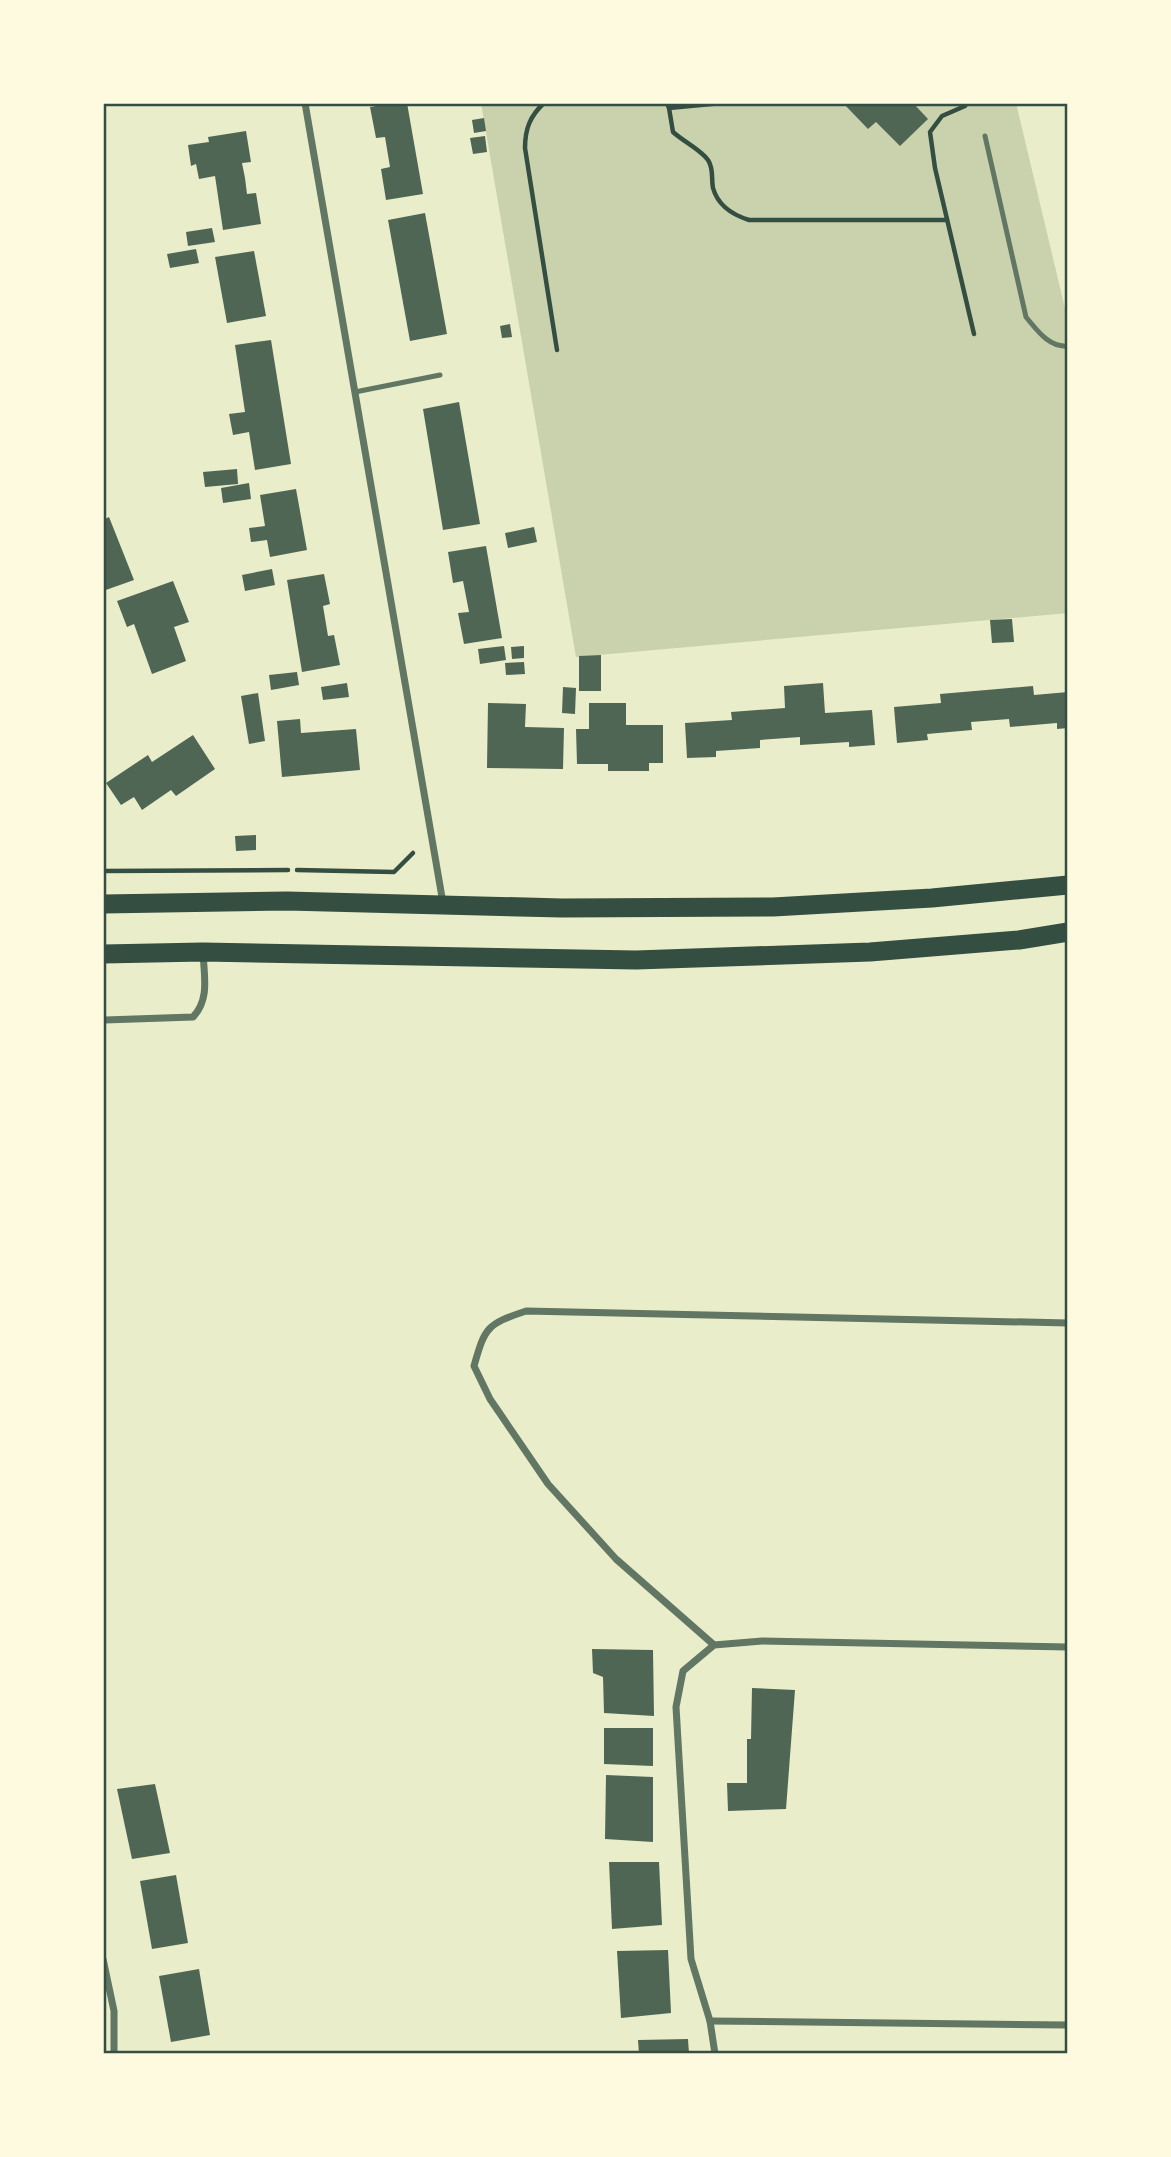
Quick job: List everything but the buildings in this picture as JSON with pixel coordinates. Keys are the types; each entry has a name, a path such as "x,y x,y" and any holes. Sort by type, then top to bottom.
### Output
{"highway":[{"path":"103,904 287,901 562,908 773,907 932,898 1068,885"},
{"path":"103,954 203,952 636,960 870,952 1019,940 1068,932"}],"street":[{"path":"305,103 443,905"},
{"path":"105,1020 192,1017 201,1008 205,996 203,952"},
{"path":"715,1645 616,1559 548,1484 490,1399 474,1366 482,1337 499,1320 526,1311 1068,1323"},
{"path":"715,2054 710,2021 691,1959 677,1707 683,1671 715,1645 762,1641 1068,1647"},
{"path":"103,1959 114,2011 114,2054"},
{"path":"710,2021 1068,2025"}],"lane":[{"path":"985,136 1027,317 1042,337 1063,347 1068,346"},
{"path":"355,392 439,375"}],"path":[{"path":"544,103 529,122 525,148 557,350"},
{"path":"722,103 668,106 673,132 706,157 711,165 713,186 718,199 727,210 738,216 749,220 947,219"},
{"path":"967,103 942,116 930,132 935,168 974,334"},
{"path":"103,872 394,872 418,847"}],"green space":[{"path":"481,103 1016,103 1068,321 1068,613 576,657"}]}
